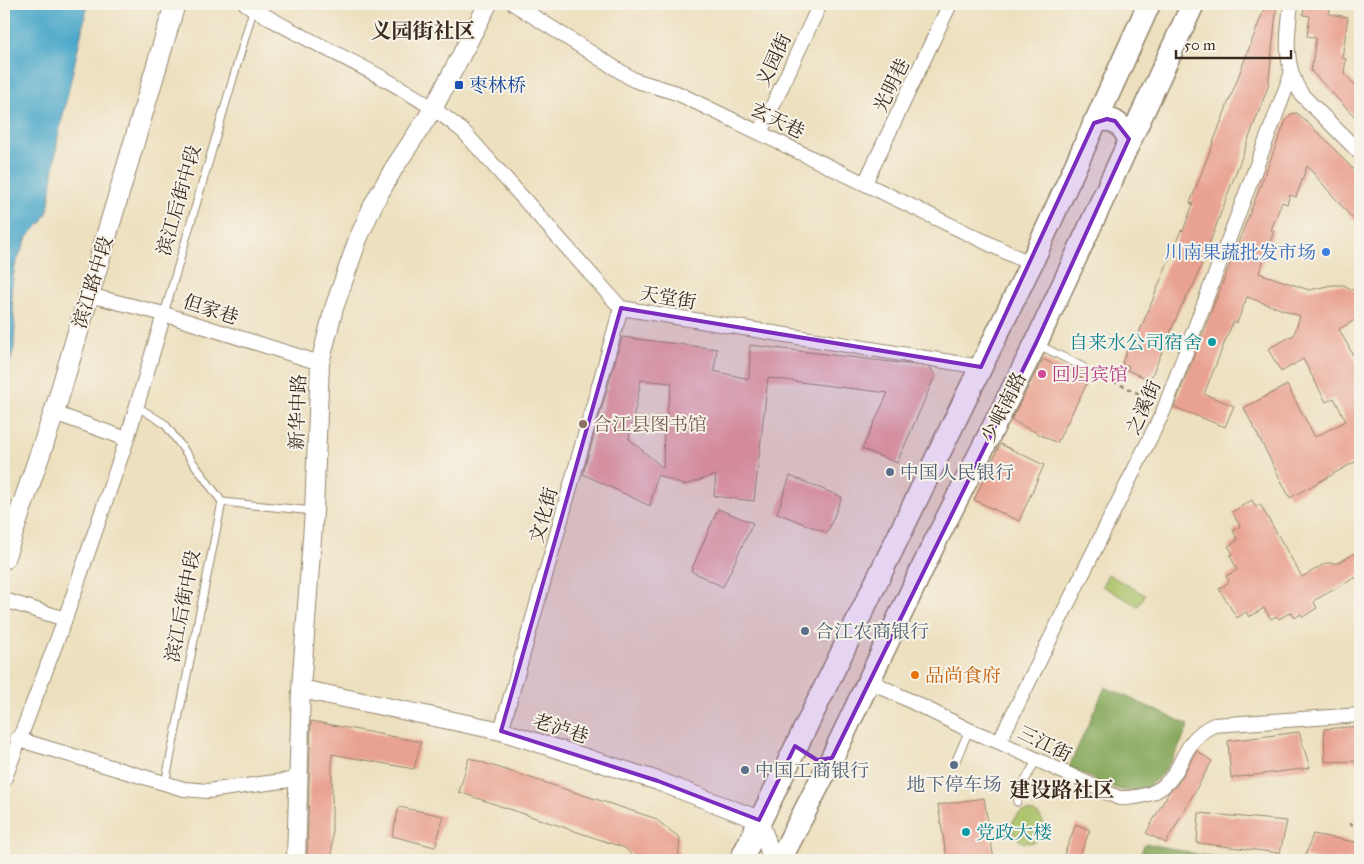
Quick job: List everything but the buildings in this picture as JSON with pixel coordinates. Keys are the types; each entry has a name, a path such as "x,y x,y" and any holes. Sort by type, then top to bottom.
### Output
{"main road":[{"name":"滨江路中段","path":"4,559 54,413 175,4"},
{"name":"少岷南路","path":"741,860 798,739 1031,264 1149,4"},
{"name":"少岷南路","path":"780,860 832,758 933,546 1036,343 1193,4"},
{"path":"1094,123 1101,119 1115,121 1125,130 1129,139"},
{"path":"798,739 800,747 810,758 817,760 832,758"}],"street":[{"name":"新华中路","path":"296,860 301,689 314,511 320,364 334,308 358,239 374,203 433,108 488,4"},
{"name":"玄天巷","path":"514,4 634,80 677,93 1031,264"},
{"name":"义园街","path":"760,132 820,4"},
{"name":"光明巷","path":"865,183 950,4"},
{"name":"之溪街","path":"1291,4 1287,46 1291,75 1302,95 1360,153"},
{"name":"天堂街","path":"252,5 433,108 464,132 621,308 981,367"},
{"name":"之溪街","path":"999,742 1165,406 1291,75"},
{"name":"但家巷","path":"89,294 164,314 320,364"},
{"name":"文化街","path":"501,731 621,308"},
{"name":"滨江后街中段","path":"4,780 65,619 138,407 164,314"},
{"path":"54,413 127,438"},
{"path":"4,600 65,619"},
{"name":"三江街","path":"868,680 969,730 1119,798 1136,798 1157,792 1168,783 1194,739 1202,730 1214,725 1360,716"},
{"name":"老泸巷","path":"301,689 501,731 658,781 759,820"},
{"path":"18,739 184,789 208,790 298,780"},
{"path":"759,820 773,860"}],"lane":[{"name":"滨江后街中段","path":"164,314 252,5"},
{"path":"1036,343 1083,367"},
{"path":"138,407 165,424 222,502 314,511"},
{"name":"滨江后街中段","path":"165,784 222,502"},
{"path":"954,765 969,730"},
{"path":"1017,802 1022,786 1036,761"}],"path":[{"path":"1083,367 1165,406"},
{"path":"1349,824 1360,826"}],"highlighted area":[{"path":"1107,119 1115,121 1129,139 1036,343 832,758 817,760 795,746 759,820 658,781 501,731 621,308 981,367 1094,123"}],"green space":[{"path":"1108,574 1145,595 1138,606 1102,586"},
{"path":"1105,687 1189,725 1171,762 1153,782 1142,789 1129,791 1115,788 1069,767"},
{"path":"1028,811 1034,812 1039,816 1043,821 1043,833 1039,838 1034,842 1028,843 1022,842 1017,838 1013,833 1012,827 1013,821 1017,816 1022,812"},
{"path":"1145,843 1225,860 1138,860"}],"water":[{"path":"4,4 88,4 58,137 48,211 42,222 27,237 15,266 11,291 15,327 14,348 4,386"}],"place":[{"name":"枣林桥","path":"459,85"},
{"name":"川南果蔬批发市场","path":"1326,252"},
{"name":"自来水公司宿舍","path":"1212,342"},
{"name":"回归宾馆","path":"1042,374"},
{"name":"合江县图书馆","path":"583,424"},
{"name":"中国人民银行","path":"890,472"},
{"name":"合江农商银行","path":"805,631"},
{"name":"品尚食府","path":"915,675"},
{"name":"地下停车场","path":"954,765"},
{"name":"中国工商银行","path":"745,770"},
{"name":"党政大楼","path":"966,832"}],"district":[{"name":"义园街社区","path":"423,31"},
{"name":"建设路社区","path":"1062,790"}]}
